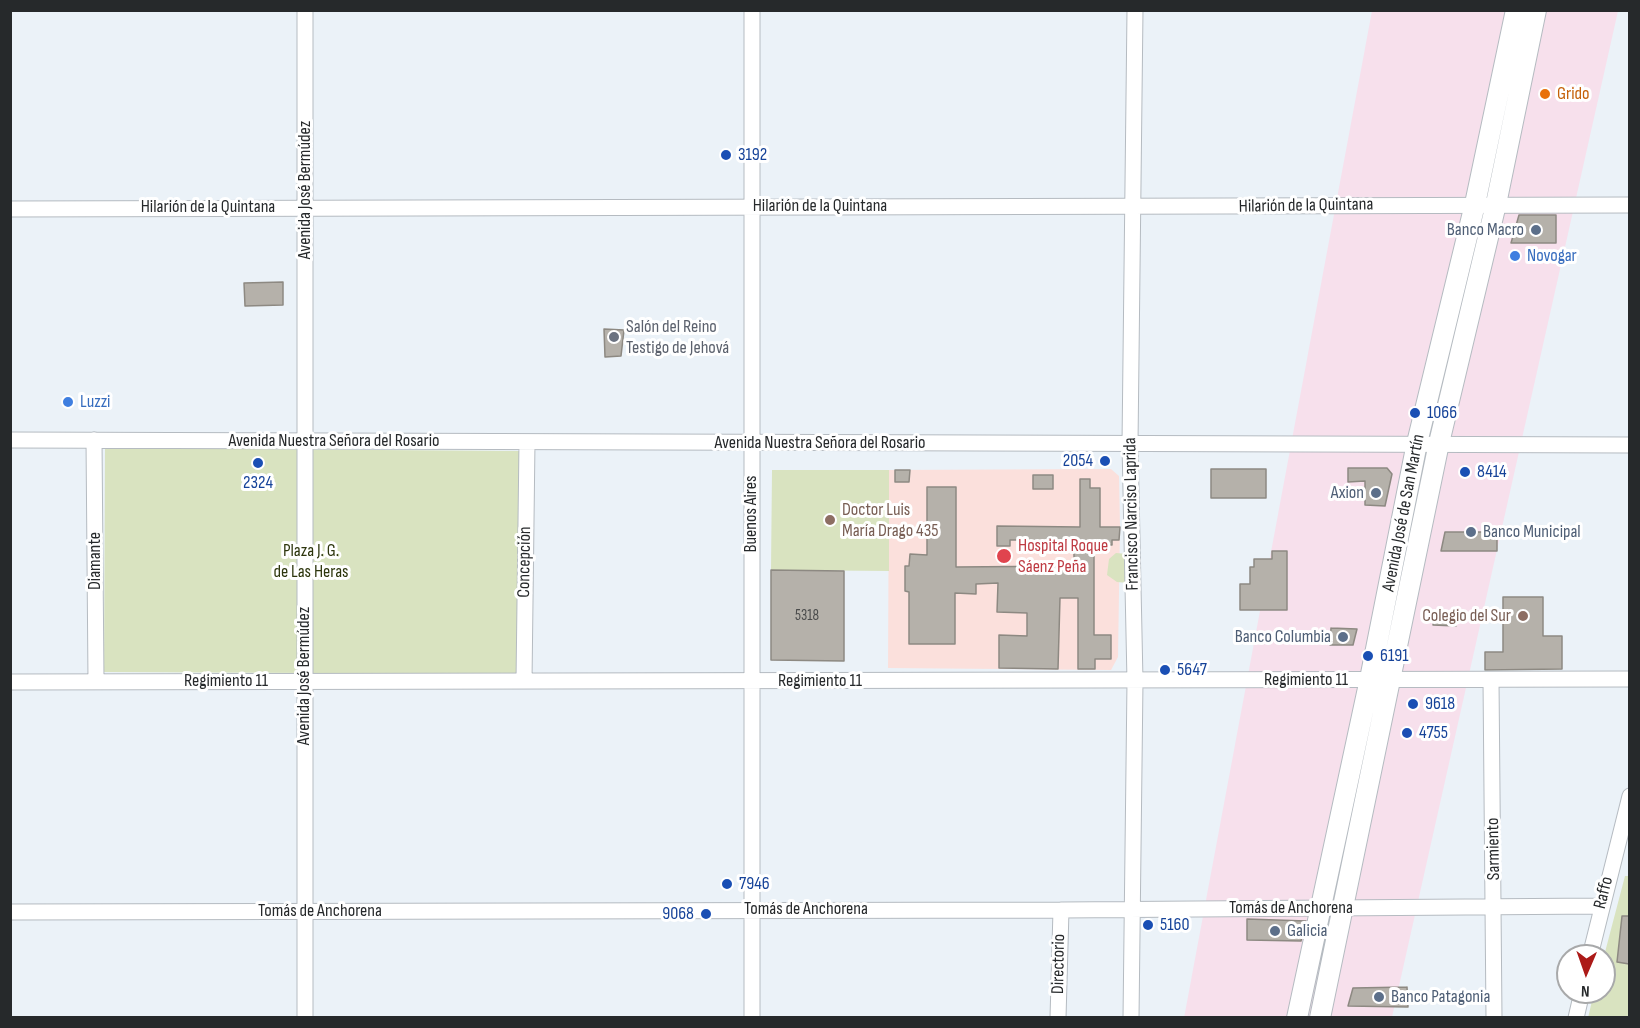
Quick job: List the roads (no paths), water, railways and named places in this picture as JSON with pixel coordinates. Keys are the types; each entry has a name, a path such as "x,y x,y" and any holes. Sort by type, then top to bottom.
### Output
{"main road":[{"name":"Avenida José de San Martín","path":"1297,1017 1370,679 1417,443 1475,204 1516,10"},
{"name":"Avenida José de San Martín","path":"1320,1017 1345,908 1439,443 1496,204 1536,10"}],"street":[{"name":"Avenida José Bermúdez","path":"305,10 305,1017"},
{"name":"Buenos Aires","path":"752,10 752,1017"},
{"name":"Francisco Narciso Laprida","path":"1131,1017 1135,681 1130,444 1135,10"},
{"name":"Hilarión de la Quintana","path":"10,209 752,205 1133,208 1475,204 1629,205"},
{"name":"Avenida Nuestra Señora del Rosario","path":"10,440 1629,445"},
{"name":"Diamante","path":"94,440 96,681"},
{"name":"Concepción","path":"524,681 527,442"},
{"name":"Sarmiento","path":"1491,680 1494,1017"},
{"name":"Regimiento 11","path":"10,682 1629,680"},
{"name":"Raffo","path":"1592,944 1629,796"},
{"name":"Tomás de Anchorena","path":"10,912 1060,910 1600,906"},
{"name":"Directorio","path":"1058,1017 1060,910"}],"place":[{"name":"Grido","path":"1545,94"},
{"name":"3192","path":"726,155"},
{"name":"Banco Macro","path":"1536,230"},
{"name":"Novogar","path":"1515,256"},
{"name":"Salón del Reino Testigo de Jehová","path":"614,337"},
{"name":"Luzzi","path":"68,402"},
{"name":"1066","path":"1415,413"},
{"name":"2054","path":"1105,461"},
{"name":"2324","path":"258,463"},
{"name":"8414","path":"1465,472"},
{"name":"Axion","path":"1376,493"},
{"name":"Doctor Luis María Drago 435","path":"830,520"},
{"name":"Banco Municipal","path":"1471,532"},
{"name":"Hospital Roque Sáenz Peña","path":"1004,556"},
{"name":"Colegio del Sur","path":"1523,616"},
{"name":"Banco Columbia","path":"1343,637"},
{"name":"6191","path":"1368,656"},
{"name":"5647","path":"1165,670"},
{"name":"9618","path":"1413,704"},
{"name":"4755","path":"1407,733"},
{"name":"7946","path":"727,884"},
{"name":"9068","path":"706,914"},
{"name":"5160","path":"1148,925"},
{"name":"Galicia","path":"1275,931"},
{"name":"Banco Patagonia","path":"1379,997"}],"park label":[{"name":"Plaza J. G. de Las Heras","path":"311,561"}]}
